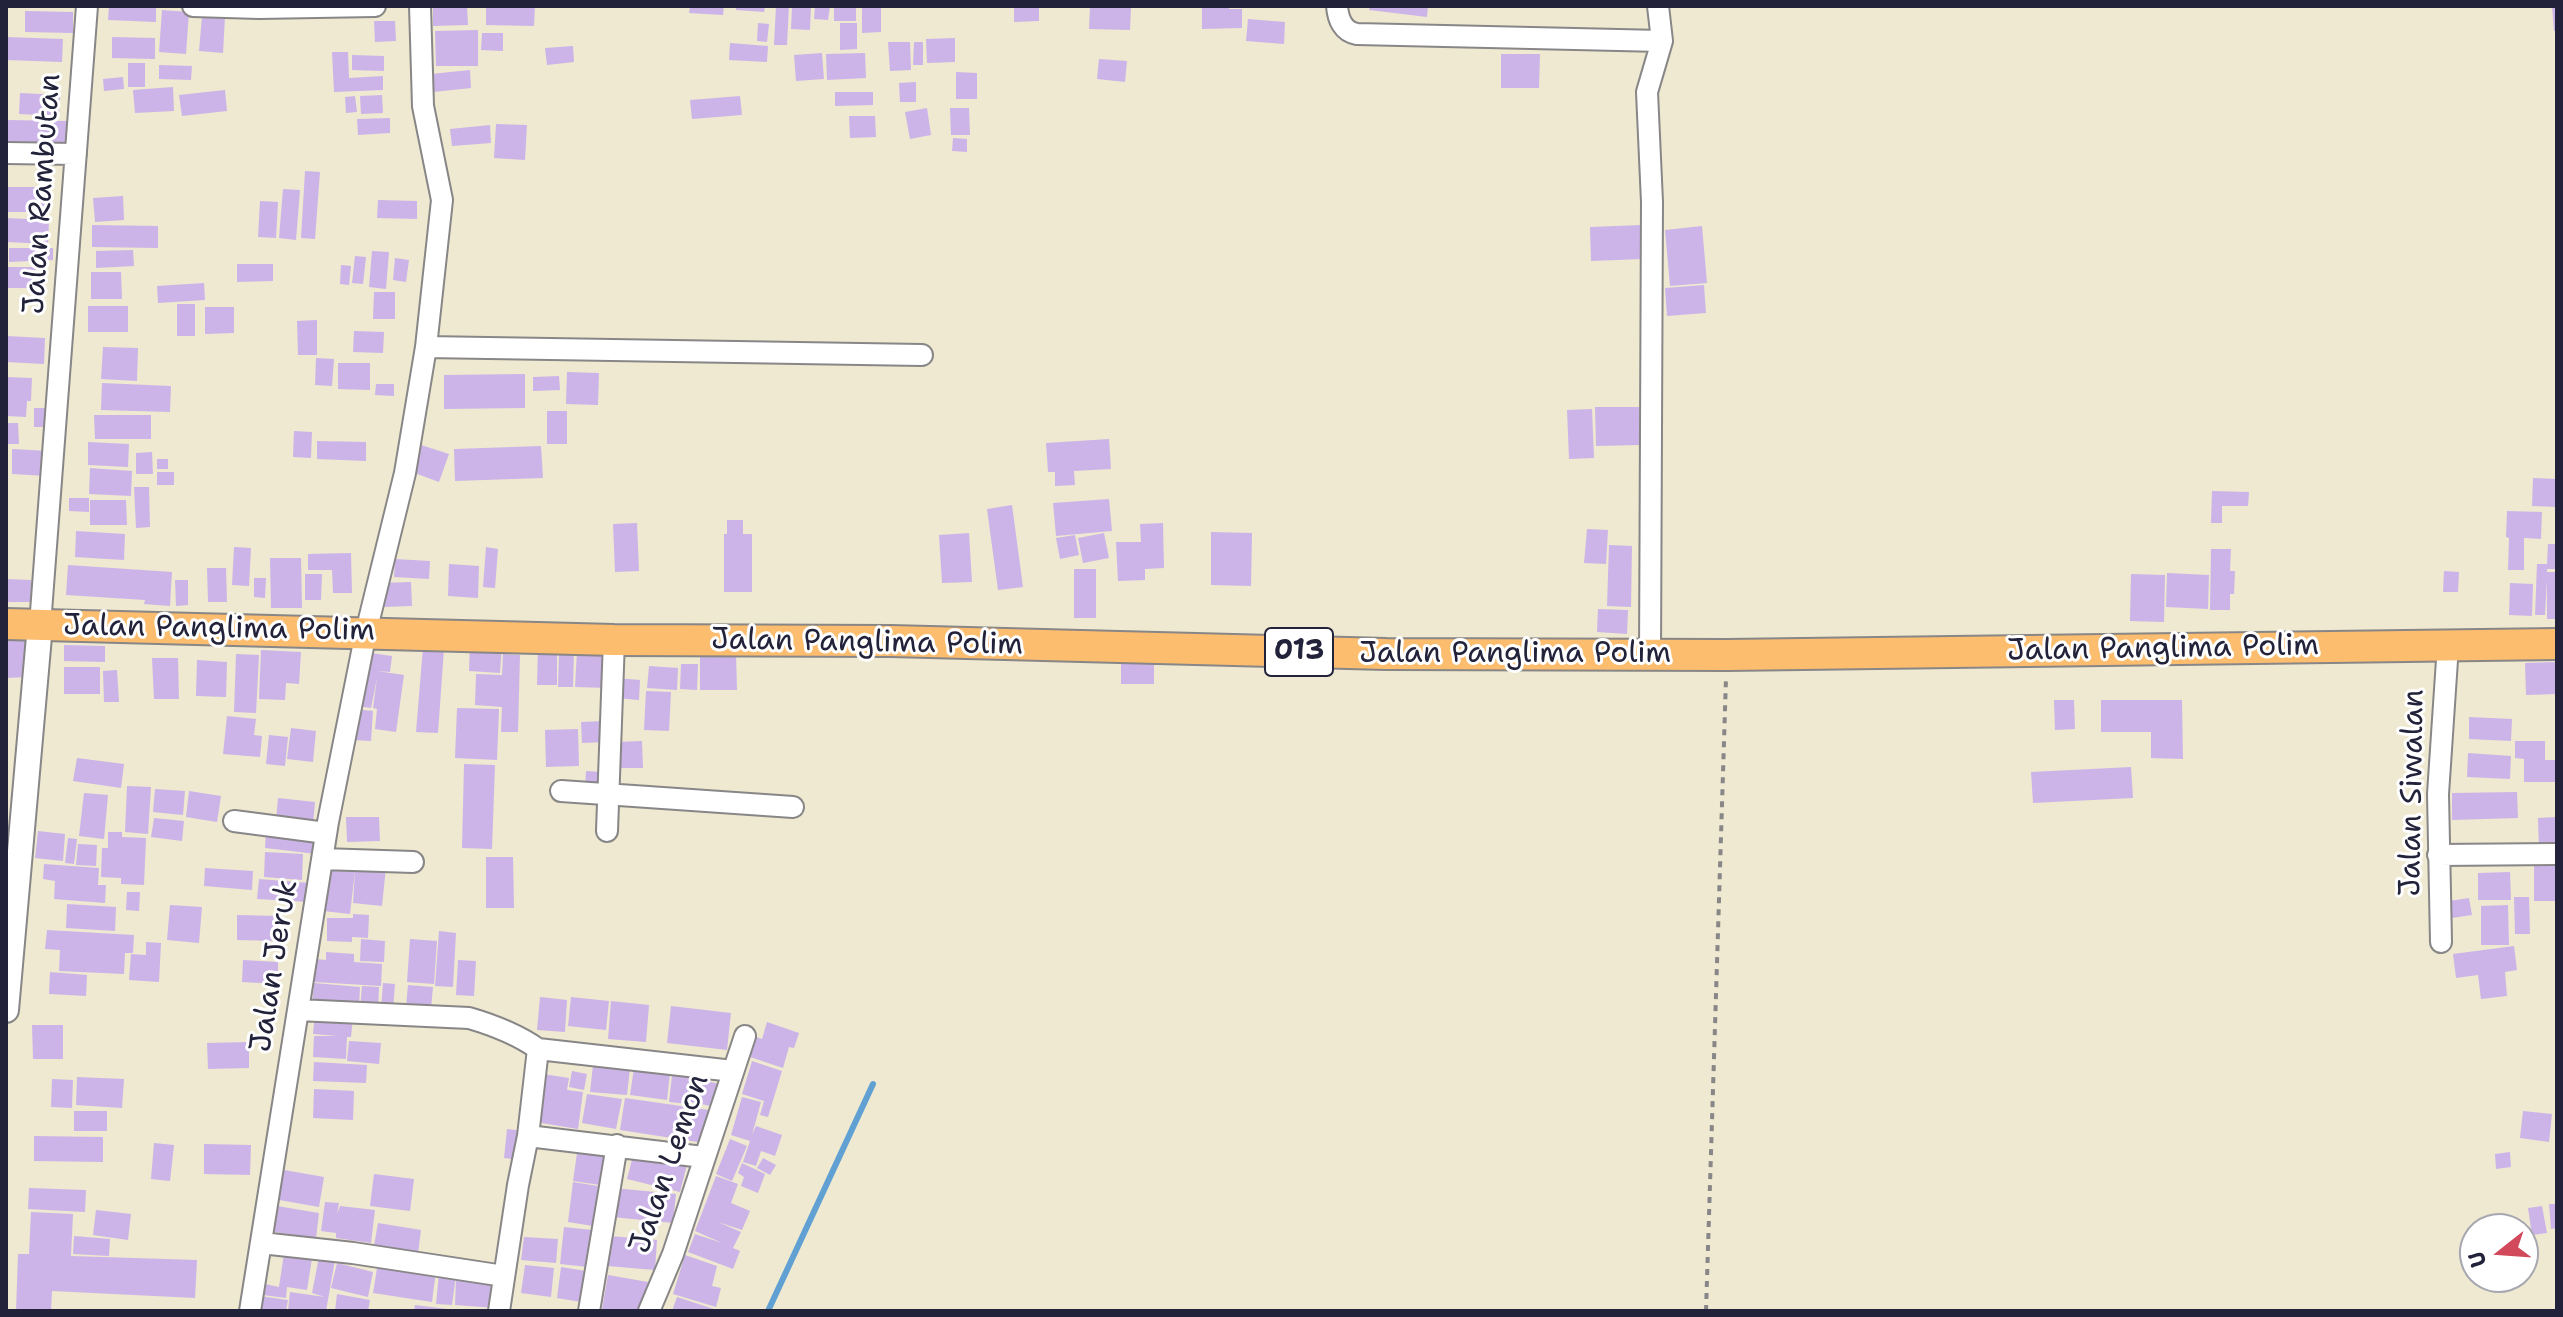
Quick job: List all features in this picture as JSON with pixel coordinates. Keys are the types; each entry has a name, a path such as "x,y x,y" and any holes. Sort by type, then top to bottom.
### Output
{"main road":[{"name":"013","path":"6,624 40,625"},
{"name":"Jalan Panglima Polim","path":"40,625 614,640 891,641 1386,654 1727,655 2557,644"}],"street":[{"name":"Jalan Rambutan","path":"40,625 87,6"},
{"path":"193,6 375,6"},
{"name":"Jalan Jeruk","path":"250,1311 326,833 366,632 405,473 426,347 442,200 423,106 420,6"},
{"path":"1337,6 1343,26 1351,33 1662,41"},
{"path":"1650,655 1652,202 1647,92 1662,41 1658,6"},
{"path":"6,153 74,169"},
{"path":"426,347 922,355"},
{"path":"6,1010 40,625"},
{"path":"607,831 614,640"},
{"name":"Jalan Siwalan","path":"2441,942 2438,794 2448,645"},
{"path":"561,791 793,807"},
{"path":"234,821 326,833"},
{"path":"2438,855 2557,854"},
{"path":"322,859 413,862"},
{"path":"298,1010 469,1018 490,1024 538,1049 733,1071"},
{"name":"Jalan Lemon","path":"649,1311 673,1254 745,1036"},
{"path":"499,1311 528,1136 538,1049"},
{"path":"528,1136 703,1157"},
{"path":"589,1311 617,1145"},
{"path":"261,1243 353,1253 504,1276"}],"path":[{"path":"1706,1311 1727,655"}],"building":[{"path":"109,6 156,6 156,22 108,20"},
{"path":"433,6 467,6 468,25 433,26"},
{"path":"486,6 535,6 534,26 486,25"},
{"path":"690,6 724,6 723,15 689,13"},
{"path":"736,6 765,6 764,12 736,10"},
{"path":"776,6 789,6 787,45 774,45"},
{"path":"792,6 811,6 810,30 791,29"},
{"path":"815,6 830,6 828,20 814,19"},
{"path":"834,6 856,6 856,21 834,21"},
{"path":"862,6 881,6 881,32 862,33"},
{"path":"1014,6 1039,6 1039,21 1014,22"},
{"path":"1090,6 1131,6 1130,30 1089,29"},
{"path":"1202,6 1242,9 1242,28 1202,29"},
{"path":"1370,6 1428,6 1427,17 1369,10"},
{"path":"2552,6 2557,6 2557,31 2554,31"},
{"path":"162,10 189,12 186,54 159,52"},
{"path":"25,11 73,12 73,33 25,32"},
{"path":"202,16 225,17 223,53 199,51"},
{"path":"1248,19 1285,22 1284,44 1246,41"},
{"path":"374,21 395,21 396,41 375,42"},
{"path":"758,23 769,24 767,42 757,41"},
{"path":"840,23 857,23 857,49 840,50"},
{"path":"478,30 478,66 436,66 435,31"},
{"path":"482,33 503,33 503,51 481,50"},
{"path":"6,37 63,39 62,62 6,60"},
{"path":"112,37 155,38 155,59 112,58"},
{"path":"955,38 955,62 927,63 926,39"},
{"path":"888,42 910,42 911,70 890,71"},
{"path":"914,42 923,42 923,65 913,65"},
{"path":"730,43 768,46 767,62 729,60"},
{"path":"573,46 574,62 547,65 545,48"},
{"path":"332,52 348,52 349,78 383,76 383,90 334,92"},
{"path":"822,53 824,79 796,81 794,55"},
{"path":"865,53 866,78 827,80 826,54"},
{"path":"1501,54 1540,54 1539,88 1501,88"},
{"path":"352,55 384,56 384,71 352,70"},
{"path":"1099,59 1127,61 1125,82 1097,79"},
{"path":"128,63 145,63 145,87 128,87"},
{"path":"159,65 192,66 191,80 159,79"},
{"path":"470,70 471,88 433,92 431,74"},
{"path":"956,72 977,73 977,99 956,99"},
{"path":"123,77 124,89 104,91 103,79"},
{"path":"916,82 916,102 900,102 899,83"},
{"path":"173,87 174,111 135,113 133,90"},
{"path":"225,90 227,111 182,116 179,95"},
{"path":"835,92 873,92 873,105 835,106"},
{"path":"20,93 60,95 59,116 19,114"},
{"path":"382,95 383,113 361,114 360,96"},
{"path":"355,96 357,112 346,113 345,97"},
{"path":"740,96 742,115 692,119 690,100"},
{"path":"927,108 931,135 910,139 905,112"},
{"path":"950,108 969,108 970,135 951,135"},
{"path":"849,116 875,116 876,137 850,138"},
{"path":"390,118 390,133 358,135 357,119"},
{"path":"6,120 68,121 68,143 6,143"},
{"path":"496,124 527,125 525,160 494,158"},
{"path":"490,125 491,143 452,146 450,129"},
{"path":"953,138 967,139 967,152 952,151"},
{"path":"305,171 320,172 315,239 301,238"},
{"path":"6,187 48,187 48,212 6,212"},
{"path":"283,189 300,190 296,240 279,238"},
{"path":"123,196 124,220 95,222 93,198"},
{"path":"378,200 417,201 417,219 377,218"},
{"path":"260,201 278,202 276,238 258,237"},
{"path":"6,218 49,220 48,244 6,242"},
{"path":"92,225 158,226 158,248 92,247"},
{"path":"1642,225 1643,259 1591,261 1590,227"},
{"path":"1702,226 1707,283 1670,286 1665,230"},
{"path":"9,248 53,248 53,260 9,262"},
{"path":"133,250 134,266 96,268 96,251"},
{"path":"372,251 389,252 386,289 369,287"},
{"path":"355,256 366,257 363,284 352,283"},
{"path":"395,258 409,260 406,282 393,280"},
{"path":"237,264 273,264 273,281 237,282"},
{"path":"341,265 351,266 349,285 340,284"},
{"path":"6,267 36,267 35,288 7,288"},
{"path":"91,272 121,272 122,299 91,299"},
{"path":"204,283 205,300 158,303 157,286"},
{"path":"1704,285 1706,313 1667,316 1665,288"},
{"path":"374,292 395,292 395,319 373,319"},
{"path":"177,304 195,304 195,336 177,336"},
{"path":"88,306 128,306 128,332 88,332"},
{"path":"205,307 234,307 234,333 205,334"},
{"path":"317,320 317,355 298,355 297,321"},
{"path":"354,331 384,332 383,353 353,352"},
{"path":"6,336 45,338 44,364 6,362"},
{"path":"103,347 138,348 137,381 101,379"},
{"path":"316,358 334,359 332,386 315,385"},
{"path":"338,363 370,363 370,390 338,389"},
{"path":"567,372 599,373 598,405 566,404"},
{"path":"525,374 525,408 444,409 444,375"},
{"path":"559,376 560,390 533,391 533,377"},
{"path":"6,377 32,378 31,401 27,401 26,417 6,416"},
{"path":"102,383 171,386 170,412 101,410"},
{"path":"376,384 394,384 394,396 375,395"},
{"path":"1595,407 1639,407 1639,445 1596,446"},
{"path":"34,408 52,408 52,427 34,427"},
{"path":"1592,409 1594,458 1569,459 1567,410"},
{"path":"547,411 567,411 567,444 547,444"},
{"path":"94,415 151,415 151,439 95,439"},
{"path":"6,423 18,423 19,444 6,444"},
{"path":"294,431 312,432 311,458 293,457"},
{"path":"1109,439 1111,469 1074,471 1075,485 1055,486 1055,472 1048,472 1046,443"},
{"path":"317,441 366,442 366,461 317,459"},
{"path":"88,442 129,444 128,467 88,465"},
{"path":"421,445 449,454 439,482 412,472"},
{"path":"541,446 543,478 455,481 454,449"},
{"path":"12,449 48,451 47,476 12,474"},
{"path":"152,452 153,474 136,474 136,453"},
{"path":"157,459 168,459 168,469 157,469"},
{"path":"90,468 132,471 131,496 89,494"},
{"path":"157,472 174,472 174,485 157,485"},
{"path":"2533,478 2557,479 2557,507 2532,506"},
{"path":"134,487 149,487 150,527 136,528"},
{"path":"2212,491 2249,492 2248,506 2222,506 2222,523 2211,523"},
{"path":"69,498 89,498 89,512 69,511"},
{"path":"1109,499 1112,531 1056,536 1053,503"},
{"path":"90,500 126,500 127,525 90,525"},
{"path":"1012,505 1023,587 998,590 987,509"},
{"path":"2507,511 2542,512 2541,539 2524,538 2524,570 2508,570"},
{"path":"727,520 743,520 743,534 752,534 752,592 724,592 724,534 727,534"},
{"path":"637,523 639,571 615,572 613,524"},
{"path":"1163,523 1164,568 1145,569 1145,580 1118,581 1116,542 1141,542 1140,524"},
{"path":"1587,529 1608,530 1606,564 1584,563"},
{"path":"76,531 125,534 124,560 75,557"},
{"path":"1211,532 1252,533 1251,586 1211,585"},
{"path":"969,533 972,582 942,583 939,535"},
{"path":"1104,533 1109,558 1083,563 1078,538"},
{"path":"1075,535 1079,555 1060,559 1056,538"},
{"path":"2548,544 2557,544 2557,569 2547,569 2547,572 2557,572 2557,619 2547,619 2547,580 2545,615 2535,615 2537,564 2547,564"},
{"path":"1609,545 1632,546 1631,607 1607,606"},
{"path":"234,547 251,548 249,586 232,585"},
{"path":"486,547 498,549 495,588 483,587"},
{"path":"2211,549 2231,549 2230,571 2235,571 2230,610 2210,610"},
{"path":"351,553 352,593 333,593 332,570 308,570 308,554"},
{"path":"270,558 301,558 302,608 271,608"},
{"path":"395,559 430,561 429,579 394,577"},
{"path":"449,564 479,566 478,598 448,596"},
{"path":"68,565 172,572 170,606 144,604 145,600 66,595"},
{"path":"207,568 226,568 227,602 208,602"},
{"path":"1074,569 1096,569 1096,618 1074,618"},
{"path":"2444,571 2459,572 2458,592 2443,592"},
{"path":"2167,573 2209,575 2208,609 2166,607"},
{"path":"305,574 322,574 321,600 305,600"},
{"path":"2131,574 2165,575 2164,622 2130,621"},
{"path":"254,578 266,578 265,598 254,597"},
{"path":"6,579 31,580 31,602 6,602"},
{"path":"175,580 188,580 188,605 176,606"},
{"path":"411,582 412,606 382,607 380,583"},
{"path":"2510,583 2533,584 2532,616 2509,615"},
{"path":"1598,609 1628,610 1627,634 1597,632"},
{"path":"28,639 29,677 6,678 6,640"},
{"path":"470,643 502,644 500,673 469,671"},
{"path":"64,645 105,646 105,662 64,661"},
{"path":"538,646 557,647 557,685 537,685"},
{"path":"423,647 444,649 438,733 416,732"},
{"path":"261,650 301,652 299,684 286,683 285,700 259,699"},
{"path":"577,651 609,653 607,688 575,687"},
{"path":"364,652 392,656 390,672 377,671 404,675 396,732 375,729 377,709 373,708 377,678 371,708 356,706"},
{"path":"559,653 574,653 573,687 558,687"},
{"path":"700,653 736,653 737,690 700,690"},
{"path":"236,654 259,655 256,713 234,712"},
{"path":"503,654 520,655 518,732 501,732 502,707 475,705 476,674 502,675"},
{"path":"1121,656 1154,656 1154,684 1121,684"},
{"path":"152,658 178,658 179,699 154,699"},
{"path":"197,660 227,662 226,697 196,696"},
{"path":"2557,662 2557,694 2526,695 2525,663"},
{"path":"681,664 698,664 697,690 680,689"},
{"path":"649,666 678,668 677,690 647,688"},
{"path":"64,667 100,667 100,694 64,694"},
{"path":"117,670 119,702 104,702 103,671"},
{"path":"616,678 640,680 639,700 615,698"},
{"path":"646,691 671,692 669,731 644,730"},
{"path":"2054,700 2074,700 2075,729 2055,730"},
{"path":"2101,700 2182,700 2183,759 2151,758 2151,732 2101,732"},
{"path":"457,708 499,709 497,760 455,758"},
{"path":"355,709 373,711 371,741 353,740"},
{"path":"227,716 256,719 254,735 262,736 260,757 223,754"},
{"path":"2469,717 2512,719 2511,741 2469,739"},
{"path":"604,721 605,742 582,743 581,722"},
{"path":"291,728 316,731 313,762 287,759"},
{"path":"578,729 579,766 546,767 545,730"},
{"path":"269,735 288,737 285,766 266,764"},
{"path":"642,741 643,768 617,768 616,742"},
{"path":"2515,741 2545,741 2545,760 2557,760 2557,782 2524,782 2524,759 2515,758"},
{"path":"2468,753 2511,756 2510,779 2467,777"},
{"path":"77,758 124,764 121,788 73,781"},
{"path":"464,764 495,765 492,849 462,848"},
{"path":"2131,767 2133,798 2033,803 2031,772"},
{"path":"586,771 602,772 601,788 585,788"},
{"path":"127,786 151,787 148,834 125,832"},
{"path":"155,789 185,791 183,815 153,812"},
{"path":"189,791 221,796 217,822 186,817"},
{"path":"2517,792 2518,818 2452,820 2452,793"},
{"path":"84,793 108,795 104,839 79,836"},
{"path":"278,798 315,802 313,825 276,821"},
{"path":"346,817 379,817 380,841 347,842"},
{"path":"2557,817 2557,849 2539,849 2538,818"},
{"path":"154,818 184,821 182,841 151,837"},
{"path":"38,831 65,834 63,861 35,858"},
{"path":"108,832 122,832 122,837 146,838 144,885 121,884 121,878 101,877 102,848 108,848"},
{"path":"266,832 318,837 316,854 265,848"},
{"path":"68,838 77,839 74,864 65,863"},
{"path":"78,844 97,845 96,866 76,865"},
{"path":"265,852 303,854 302,880 264,877"},
{"path":"2534,856 2557,856 2557,901 2534,901"},
{"path":"486,857 513,857 514,908 486,908"},
{"path":"329,860 386,867 382,906 353,903 355,871 350,914 323,911"},
{"path":"44,864 99,868 98,885 106,885 105,903 54,899 55,881 43,879"},
{"path":"205,868 253,871 252,890 204,886"},
{"path":"2510,872 2511,900 2478,900 2478,873"},
{"path":"259,879 310,883 308,902 257,899"},
{"path":"127,892 140,892 139,911 126,910"},
{"path":"2514,897 2529,897 2530,934 2515,934"},
{"path":"2469,898 2472,915 2452,918 2449,901"},
{"path":"67,904 116,907 115,931 66,928"},
{"path":"170,905 202,907 199,943 167,940"},
{"path":"2508,905 2509,945 2481,945 2481,906"},
{"path":"353,914 369,915 368,938 352,937 352,942 327,941 327,918 353,918"},
{"path":"237,915 280,916 279,941 237,940"},
{"path":"47,930 134,935 133,953 125,953 124,974 59,971 60,950 45,949"},
{"path":"439,931 456,933 453,987 435,986"},
{"path":"361,939 385,941 384,962 360,961"},
{"path":"410,939 437,941 434,984 407,982"},
{"path":"146,942 161,943 159,982 129,980 131,954 146,955"},
{"path":"2514,946 2517,970 2505,972 2507,996 2481,999 2478,975 2456,978 2453,954"},
{"path":"326,952 354,954 354,962 382,964 381,986 314,982 315,959 326,960"},
{"path":"243,960 278,962 278,984 242,982"},
{"path":"458,960 476,961 474,996 456,995"},
{"path":"50,972 87,975 86,996 49,994"},
{"path":"314,983 360,987 359,1008 312,1005"},
{"path":"383,983 395,984 393,1010 381,1009"},
{"path":"408,985 433,987 431,1008 406,1007"},
{"path":"362,986 379,987 378,1011 360,1010"},
{"path":"540,997 567,1000 565,1032 537,1030"},
{"path":"571,997 609,1001 606,1030 568,1026"},
{"path":"611,1001 649,1005 646,1042 608,1039"},
{"path":"671,1006 731,1013 727,1050 667,1043"},
{"path":"315,1013 353,1017 351,1037 347,1037 346,1059 313,1057 314,1036 338,1036 313,1034"},
{"path":"767,1022 799,1033 794,1048 789,1047 783,1068 747,1056 753,1036 762,1039"},
{"path":"32,1025 63,1025 63,1059 33,1059"},
{"path":"349,1041 381,1043 379,1064 347,1061"},
{"path":"249,1042 249,1068 208,1069 207,1043"},
{"path":"752,1061 782,1071 768,1117 760,1115 764,1101 742,1094"},
{"path":"314,1062 367,1065 366,1083 313,1081"},
{"path":"593,1065 630,1068 627,1095 590,1092"},
{"path":"673,1067 693,1069 688,1104 669,1102"},
{"path":"634,1068 670,1073 667,1100 630,1095"},
{"path":"572,1071 587,1074 584,1090 569,1087"},
{"path":"543,1074 569,1078 567,1090 583,1092 578,1129 535,1122"},
{"path":"77,1077 124,1079 122,1108 76,1105"},
{"path":"52,1079 73,1080 72,1108 51,1107"},
{"path":"694,1079 721,1084 716,1107 690,1102"},
{"path":"314,1089 354,1091 353,1120 313,1118"},
{"path":"587,1094 622,1099 616,1129 582,1123"},
{"path":"742,1097 761,1102 752,1135 756,1126 782,1135 775,1156 761,1151 756,1166 743,1162 750,1141 731,1135"},
{"path":"625,1098 709,1110 704,1143 620,1130"},
{"path":"74,1111 107,1111 107,1131 74,1131"},
{"path":"2523,1111 2552,1114 2549,1142 2520,1138"},
{"path":"507,1129 524,1131 521,1160 504,1158"},
{"path":"34,1136 103,1137 103,1162 34,1161"},
{"path":"730,1139 747,1146 732,1181 716,1174"},
{"path":"154,1143 174,1145 170,1181 151,1179"},
{"path":"204,1144 251,1145 250,1175 204,1174"},
{"path":"578,1146 604,1149 600,1185 573,1181"},
{"path":"634,1152 687,1165 680,1192 627,1179"},
{"path":"2510,1152 2511,1167 2496,1169 2495,1154"},
{"path":"763,1158 776,1165 770,1175 757,1168"},
{"path":"742,1163 765,1174 758,1193 741,1186 744,1177 738,1173"},
{"path":"284,1170 324,1177 319,1207 279,1200"},
{"path":"374,1174 414,1179 410,1211 370,1206"},
{"path":"716,1176 738,1184 731,1203 750,1211 742,1230 718,1222 741,1232 733,1248 740,1251 733,1269 688,1252 695,1234 722,1243 695,1231"},
{"path":"573,1182 598,1186 593,1226 568,1222"},
{"path":"29,1188 86,1190 85,1212 28,1209"},
{"path":"614,1188 676,1194 673,1223 612,1217"},
{"path":"325,1202 339,1203 337,1214 340,1206 375,1210 371,1243 336,1238 336,1233 321,1231"},
{"path":"2549,1204 2557,1204 2557,1228 2551,1229"},
{"path":"277,1206 319,1213 316,1238 274,1232"},
{"path":"2542,1206 2547,1233 2539,1234 2539,1213 2529,1213 2528,1208"},
{"path":"96,1210 131,1214 128,1240 93,1235"},
{"path":"31,1212 73,1214 71,1256 197,1260 195,1298 52,1291 51,1311 16,1311 18,1254 29,1254"},
{"path":"378,1223 421,1230 418,1253 374,1246"},
{"path":"564,1227 592,1230 588,1267 560,1264"},
{"path":"74,1236 110,1239 109,1256 73,1254"},
{"path":"610,1236 657,1240 655,1270 607,1266"},
{"path":"524,1237 558,1239 556,1263 521,1260"},
{"path":"285,1247 313,1252 307,1290 287,1287 286,1298 263,1295 265,1284 279,1287"},
{"path":"685,1255 717,1266 712,1286 721,1288 716,1307 673,1294"},
{"path":"319,1257 335,1260 326,1311 288,1311 290,1292 325,1297 312,1293"},
{"path":"378,1262 436,1271 432,1302 373,1293"},
{"path":"337,1263 373,1272 368,1297 331,1288"},
{"path":"525,1265 554,1268 551,1297 521,1293"},
{"path":"561,1267 592,1272 587,1303 557,1298"},
{"path":"439,1273 456,1275 452,1305 436,1304"},
{"path":"608,1275 648,1282 643,1311 602,1309"},
{"path":"456,1280 498,1282 496,1308 455,1305"},
{"path":"337,1294 370,1300 368,1311 335,1311"},
{"path":"260,1296 288,1300 286,1311 257,1311"},
{"path":"677,1297 717,1310 717,1311 672,1311"},
{"path":"415,1305 447,1309 447,1311 414,1311"}],"waterway":[{"path":"768,1311 873,1084"}]}
